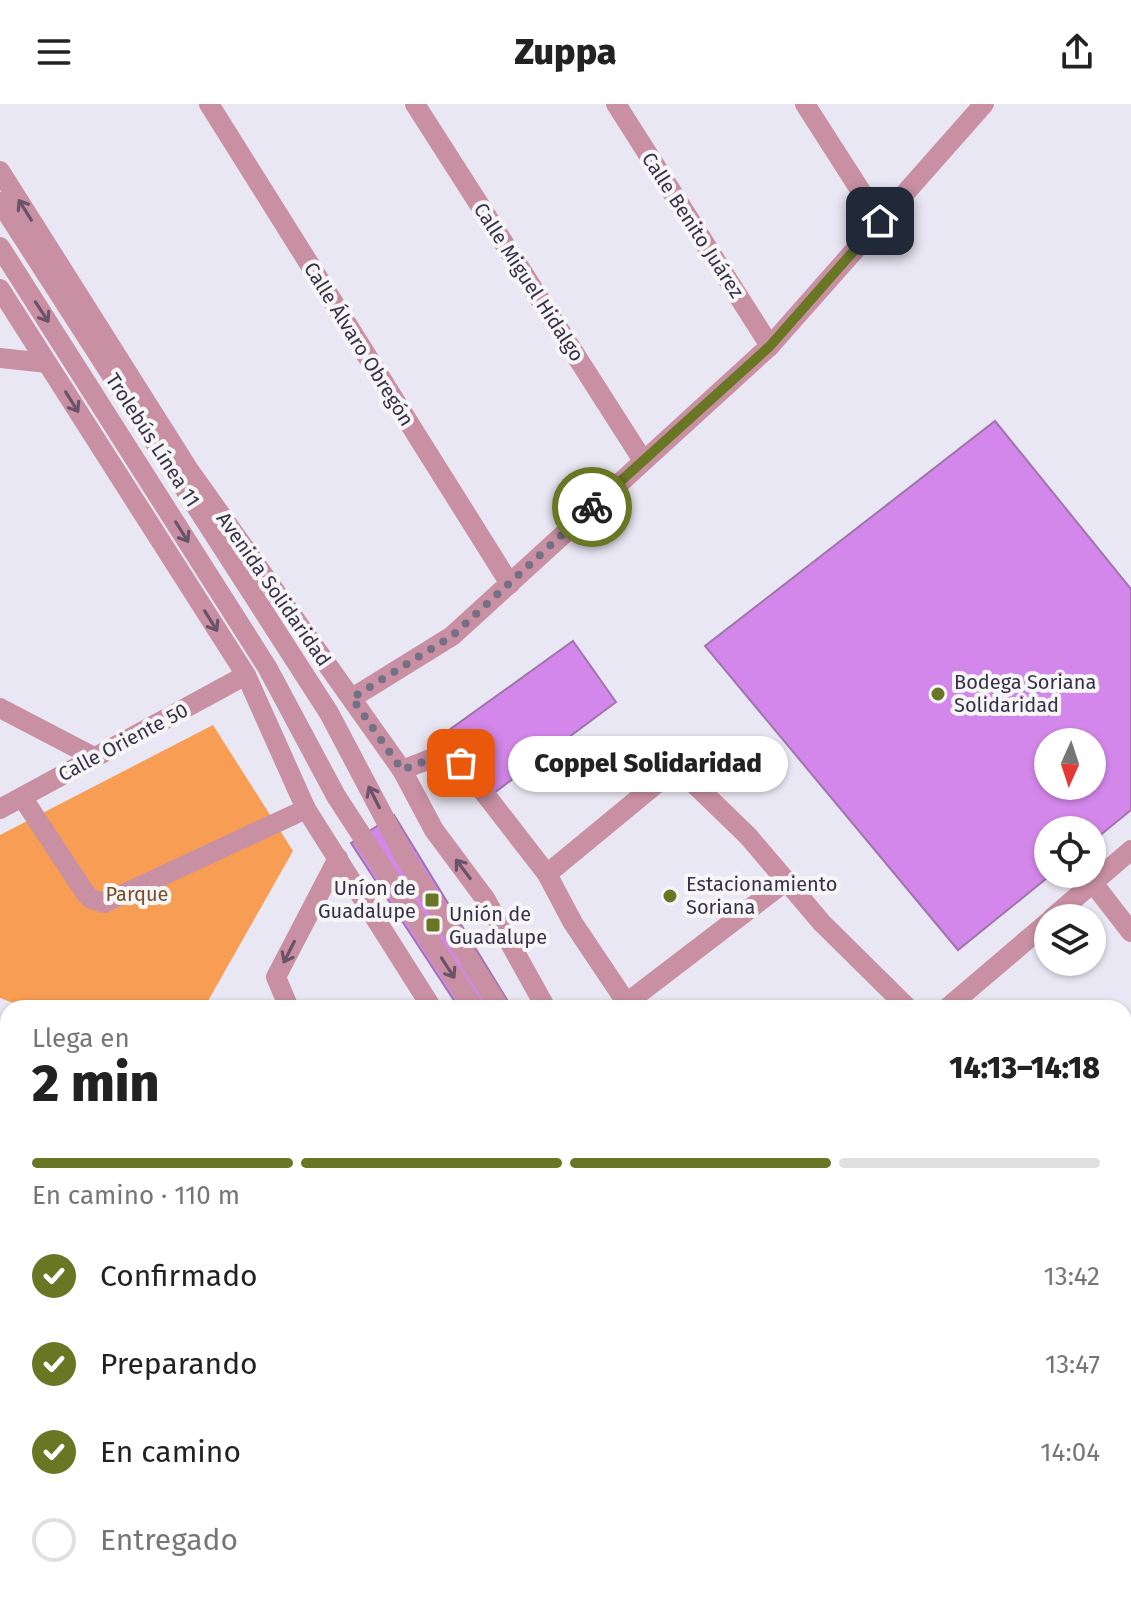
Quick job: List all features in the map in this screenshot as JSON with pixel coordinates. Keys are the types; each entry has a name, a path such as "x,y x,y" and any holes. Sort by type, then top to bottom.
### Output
{"street":[{"name":"Calle Álvaro Obregón","path":"209,104 510,584"},
{"name":"Calle Miguel Hidalgo","path":"415,104 642,459"},
{"name":"Calle Benito Juárez","path":"616,104 770,346"},
{"path":"805,104 880,221"},
{"path":"352,698 452,636 642,459 770,346 984,104"},
{"name":"Avenida Solidaridad","path":"0,171 189,470 402,770 434,830 486,900 542,1000"},
{"name":"Trolebús Línea 11","path":"0,202 329,713 406,859 495,1000"},
{"name":"Trolebús Línea 11","path":"0,247 259,654 336,796 469,1000"},
{"path":"0,289 246,675 306,809 427,1000"},
{"path":"0,358 47,363"},
{"name":"Calle Oriente 50","path":"0,809 246,675"},
{"path":"0,708 94,757"},
{"path":"402,770 443,754 461,763 547,874 573,923 622,1000"},
{"path":"547,874 667,775 676,771 686,776 748,836 822,923 900,1000"},
{"path":"22,797 86,894 104,903 306,809"},
{"path":"1106,872 1131,850"},
{"path":"286,1000 276,977 338,858"},
{"path":"634,1000 786,881"},
{"path":"1069,904 1087,888"},
{"path":"1097,888 1131,932"},
{"path":"956,1000 1034,934"}],"green space":[{"name":"Parque","path":"213,725 293,851 209,1000 5,1000 0,998 0,835"}],"building":[{"name":"Bodega Soriana Solidaridad","path":"995,421 1131,589 1131,810 1106,831 1106,816 1034,816 1035,888 958,950 705,646"},
{"path":"573,641 616,702 494,793 449,730"},
{"name":"Unión de Guadalupe","path":"394,815 507,1000 454,1000 351,843"}],"way so far":[{"path":"461,763 443,754 402,770 352,698 452,636 592,507"}],"place":[{"name":"Bodega Soriana Solidaridad","path":"938,694"},
{"name":"Coppel Solidaridad","path":"461,763"},
{"name":"Estacionamiento Soriana","path":"670,896"},
{"name":"Uníon de Guadalupe","path":"432,900"},
{"name":"Unión de Guadalupe","path":"433,925"}],"route":[{"path":"592,507 770,346 880,221"}]}
